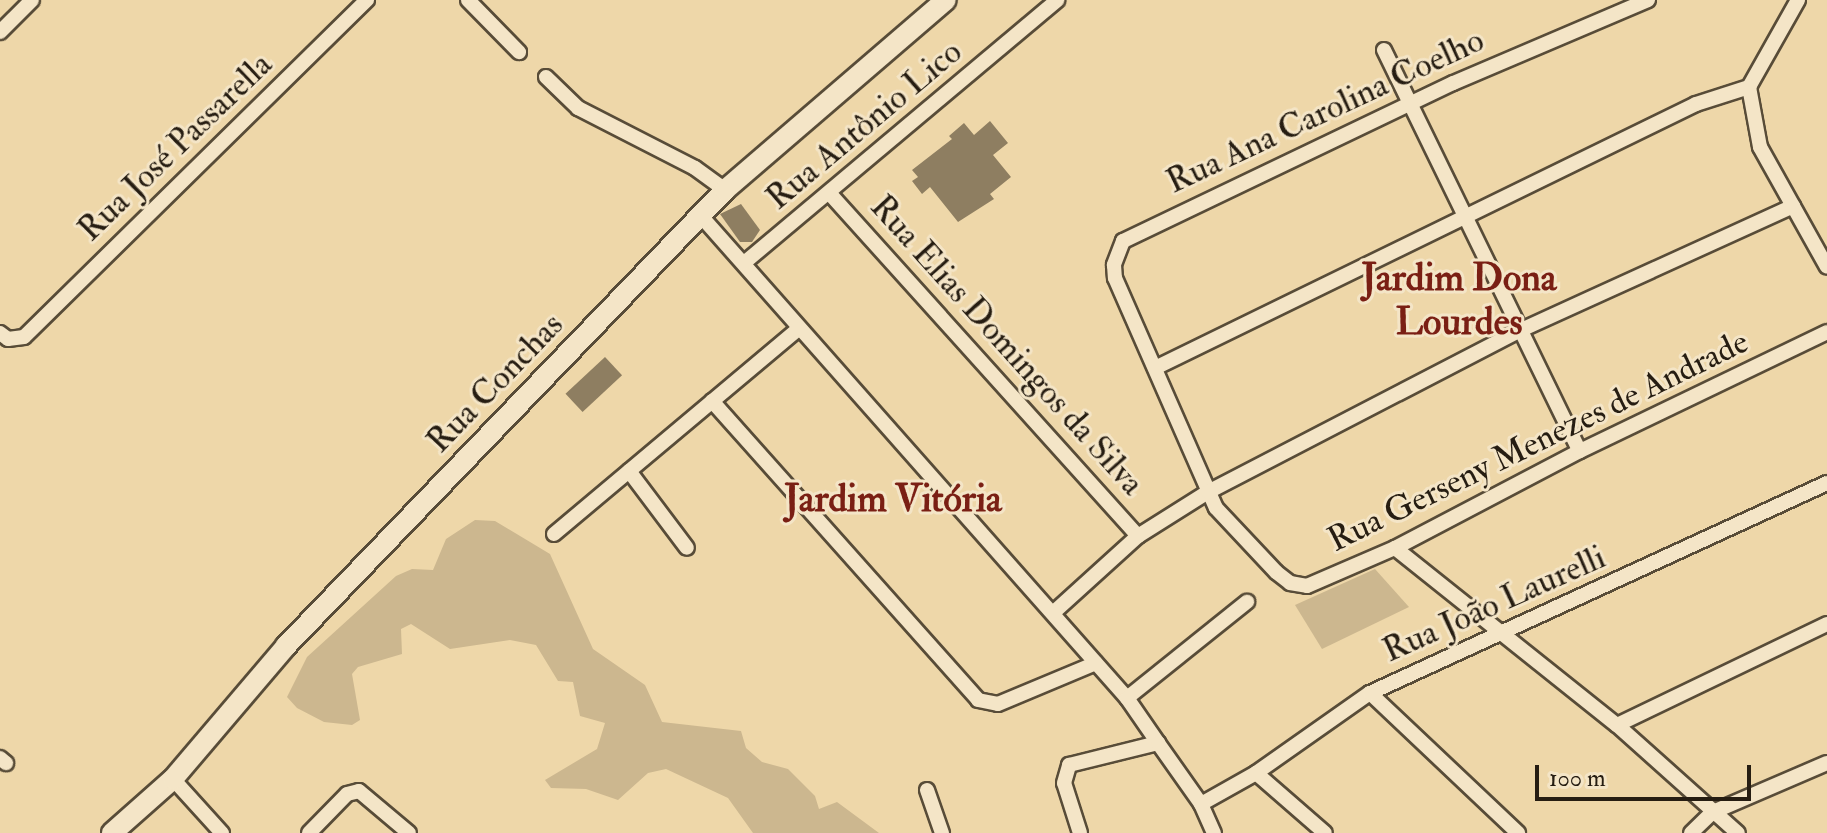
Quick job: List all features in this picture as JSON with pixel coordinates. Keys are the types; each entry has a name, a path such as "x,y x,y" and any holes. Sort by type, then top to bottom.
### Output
{"main road":[{"name":"Rua Conchas","path":"112,833 173,779 286,646 725,190 946,0"}],"street":[{"path":"0,32 32,0"},
{"name":"Rua José Passarella","path":"0,333 8,339 24,337 367,0"},
{"path":"468,0 519,52"},
{"name":"Rua Antônio Lico","path":"744,263 831,195 1057,0"},
{"name":"Rua Ana Carolina Coelho","path":"1155,368 1120,290 1114,265 1123,241 1133,232 1410,103 1648,0"},
{"path":"1798,0 1749,87 1760,147 1827,267"},
{"path":"1384,50 1580,451"},
{"path":"546,77 578,108 695,168 725,190"},
{"path":"1208,492 1155,368 1696,104 1749,87"},
{"name":"Rua Elias Domingos da Silva","path":"831,195 1138,536"},
{"path":"1053,613 1138,536 1208,492 1521,330 1793,206"},
{"path":"701,216 1127,698 1201,804 1214,833"},
{"path":"554,534 798,329"},
{"name":"Rua Gerseny Menezes de Andrade","path":"1208,492 1224,519 1276,572 1290,583 1307,586 1395,548 1580,451 1827,332"},
{"path":"712,401 978,700 998,704 1096,663"},
{"path":"629,471 687,548"},
{"name":"Rua João Laurelli","path":"1201,804 1256,773 1370,693 1501,636 1827,483"},
{"path":"1395,548 1501,636 1617,725 1738,833"},
{"path":"1127,698 1247,602"},
{"path":"1617,725 1827,624"},
{"path":"1370,693 1518,833"},
{"path":"1080,833 1064,783 1069,765 1158,743"},
{"path":"1691,833 1713,812 1827,763"},
{"path":"1256,773 1325,833"},
{"path":"173,779 222,833"},
{"path":"927,790 942,833"},
{"path":"309,833 347,794 365,793 409,833"}],"shaded area":[{"path":"475,520 495,521 550,554 593,649 645,685 662,722 741,731 746,748 762,762 788,769 815,796 819,809 837,802 879,833 753,833 728,798 666,769 648,773 618,800 586,789 551,788 545,780 597,749 605,723 580,716 573,682 558,681 536,645 510,640 450,649 411,624 401,629 402,654 358,667 352,674 360,720 352,725 324,722 297,708 287,697 307,657 396,576 412,569 433,570 446,539"},
{"path":"1375,569 1409,607 1322,649 1295,605"}],"building":[{"path":"990,121 1008,143 993,155 1011,177 990,194 994,199 958,222 930,187 922,194 912,181 918,177 912,170 952,139 949,136 964,123 974,135"},
{"path":"741,204 760,230 752,242 740,242 720,214"},
{"path":"605,357 622,375 583,412 566,394"}],"district":[{"name":"Jardim Dona Lourdes","path":"1459,301"},
{"name":"Jardim Vitória","path":"893,500"}]}
